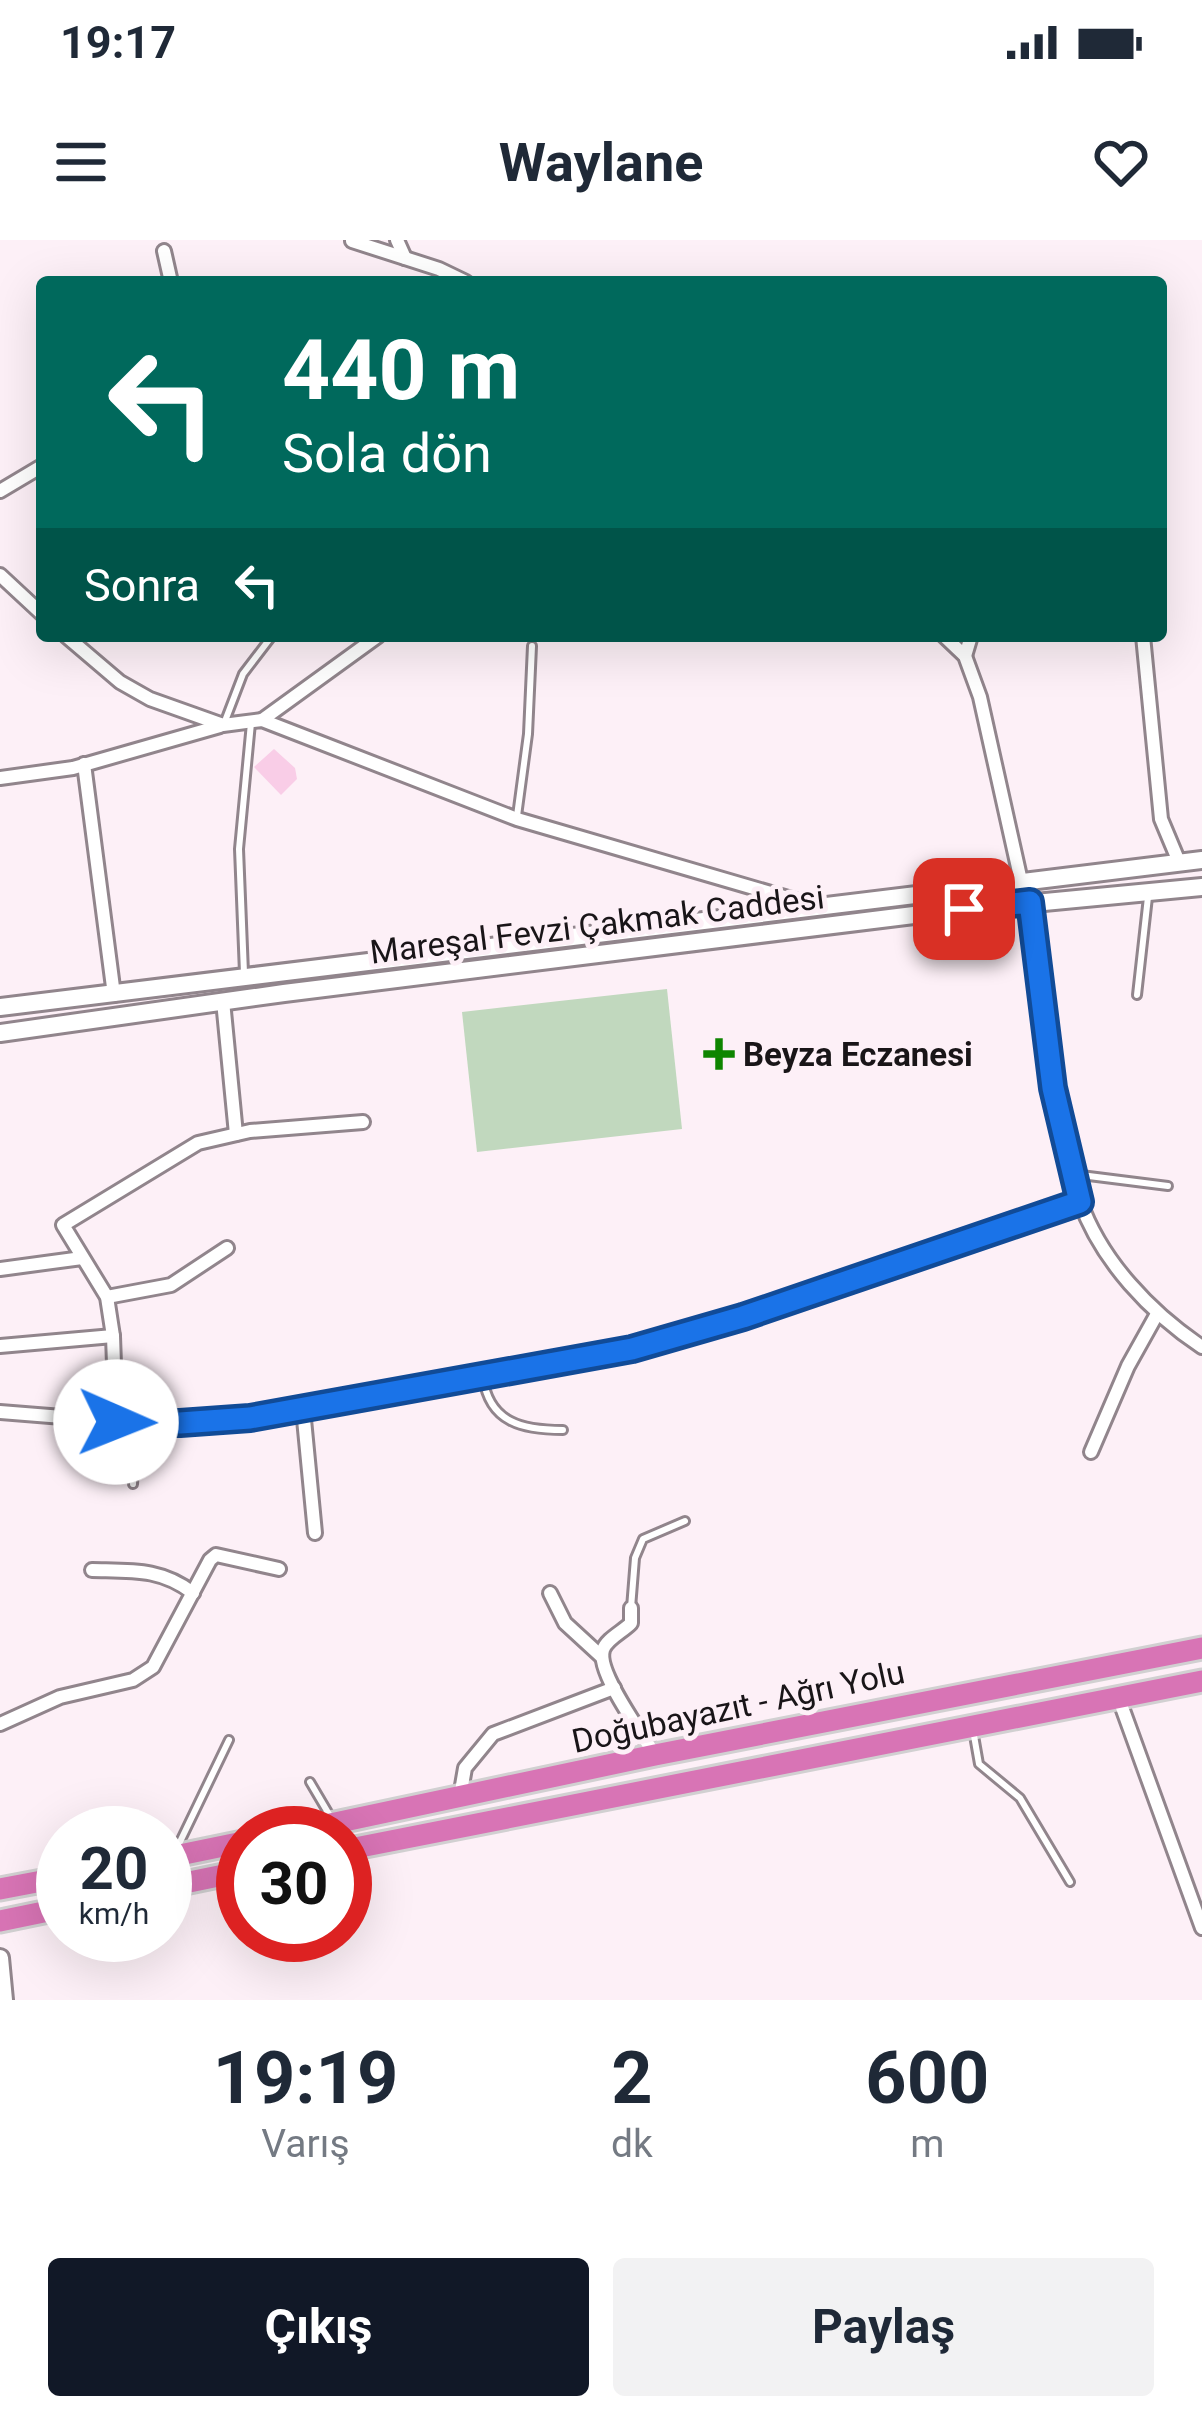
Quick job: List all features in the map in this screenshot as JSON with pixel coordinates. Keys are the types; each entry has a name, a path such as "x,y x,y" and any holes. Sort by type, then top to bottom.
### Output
{"highway":[{"name":"Doğubayazıt - Ağrı Yolu","path":"372,1816 655,1755 1202,1648"},
{"name":"Doğubayazıt - Ağrı Yolu","path":"372,1845 1202,1681"},
{"path":"0,1890 36,1883"},
{"path":"0,1921 36,1914"}],"street":[{"path":"397,240 404,258"},
{"path":"352,241 450,276"},
{"path":"163,246 170,276"},
{"path":"0,491 36,470"},
{"path":"0,575 36,608"},
{"path":"73,642 120,682 150,699 224,725"},
{"path":"0,778 84,764 224,725 256,721 369,642"},
{"path":"950,642 965,656 980,697 1021,881 1030,902 1053,1088 1080,1202 1139,1296 1202,1347"},
{"path":"965,656 969,642"},
{"path":"1144,642 1161,819 1179,862"},
{"path":"256,721 517,820 819,907"},
{"path":"84,764 114,995"},
{"name":"Mareşal Fevzi Çakmak Caddesi","path":"0,1007 1202,860"},
{"name":"Mareşal Fevzi Çakmak Caddesi","path":"0,1033 223,1001 1030,902 1202,887"},
{"path":"223,1001 236,1134"},
{"path":"116,1422 107,1298 63,1225 198,1143 236,1134 363,1122"},
{"path":"0,1412 137,1423 250,1418 632,1349 743,1317 1080,1202"},
{"path":"107,1298 171,1285 227,1248"},
{"path":"0,1269 82,1258"},
{"path":"1091,1452 1128,1366 1157,1314"},
{"path":"0,1346 113,1336"},
{"path":"303,1409 315,1533"},
{"path":"0,1724 60,1697 133,1680 153,1667 216,1555 279,1569"},
{"path":"92,1570 154,1571 193,1593"},
{"path":"550,1593 565,1624 602,1657 614,1688 655,1755"},
{"path":"602,1657 607,1643 632,1623 631,1608"},
{"path":"460,1797 465,1768 493,1734 614,1688"},
{"path":"1120,1699 1202,1926"},
{"path":"0,1958 4,2000"}],"lane":[{"path":"163,246 176,240"},
{"path":"224,725 243,674 267,642"},
{"path":"517,820 532,646"},
{"path":"245,977 238,861 256,721"},
{"path":"1137,995 1148,894"},
{"path":"1073,1174 1168,1186"},
{"path":"483,1377 489,1402 512,1424 531,1430 563,1430"},
{"path":"133,1484 137,1423"},
{"path":"631,1608 638,1547 652,1533 685,1522"},
{"path":"973,1727 979,1764 1020,1798 1070,1882"},
{"path":"192,1812 229,1740"},
{"path":"310,1782 324,1806"}],"green space":[{"path":"667,989 682,1129 477,1152 462,1012"}],"building":[{"path":"274,749 295,768 297,779 281,795 254,767"}],"place":[{"name":"Beyza Eczanesi","path":"719,1054"}],"route":[{"path":"116,1422 250,1418 632,1349 743,1317 1080,1202 1053,1088 1030,902 964,909"}]}
